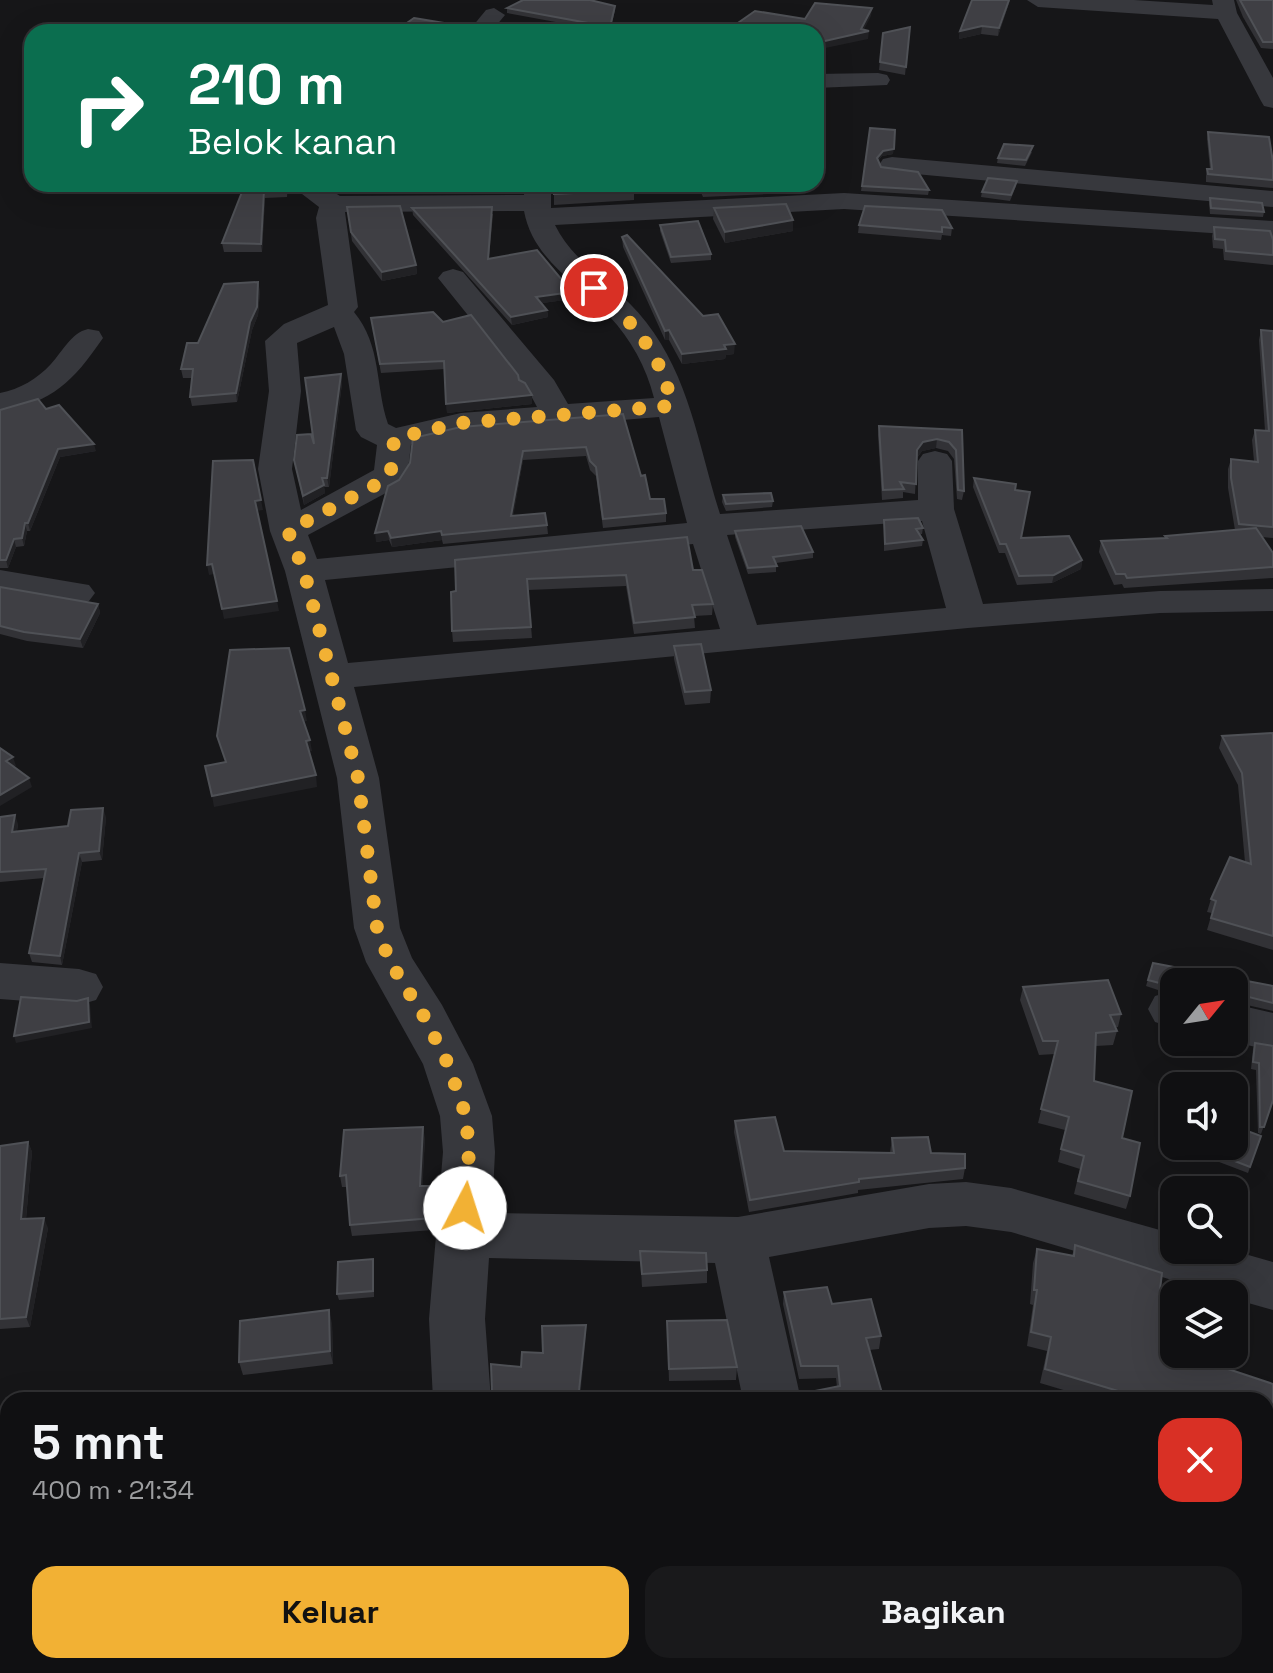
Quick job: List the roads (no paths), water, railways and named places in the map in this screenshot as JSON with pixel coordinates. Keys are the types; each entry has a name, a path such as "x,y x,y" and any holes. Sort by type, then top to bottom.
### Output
{"street":[{"path":"1038,0 1224,6 1272,96"},
{"path":"824,81 878,80"},
{"path":"892,165 1273,199"},
{"path":"462,1392 457,1319 469,1152 466,1116 448,1064 425,1018 390,962 377,928 358,778 304,571 288,531 275,469 285,391 281,341 286,335 325,322 338,312 344,301 330,218 318,194 538,201 844,201 1273,229"},
{"path":"538,201 548,242 558,255 624,314 653,354 670,394 705,529 742,638"},
{"path":"453,278 537,379 557,414"},
{"path":"338,312 357,339 373,430 394,440 461,423 671,406"},
{"path":"0,403 39,392 53,382 88,338"},
{"path":"288,531 385,480 391,470 394,440"},
{"path":"935,461 936,509 968,617"},
{"path":"304,571 705,529 936,509"},
{"path":"0,581 76,593"},
{"path":"333,677 968,617 1160,602 1273,600"},
{"path":"0,981 79,987"},
{"path":"1248,1026 1273,1032"},
{"path":"462,1235 738,1240 929,1206 966,1204 1011,1210 1273,1286"},
{"path":"738,1240 770,1392"}]}
